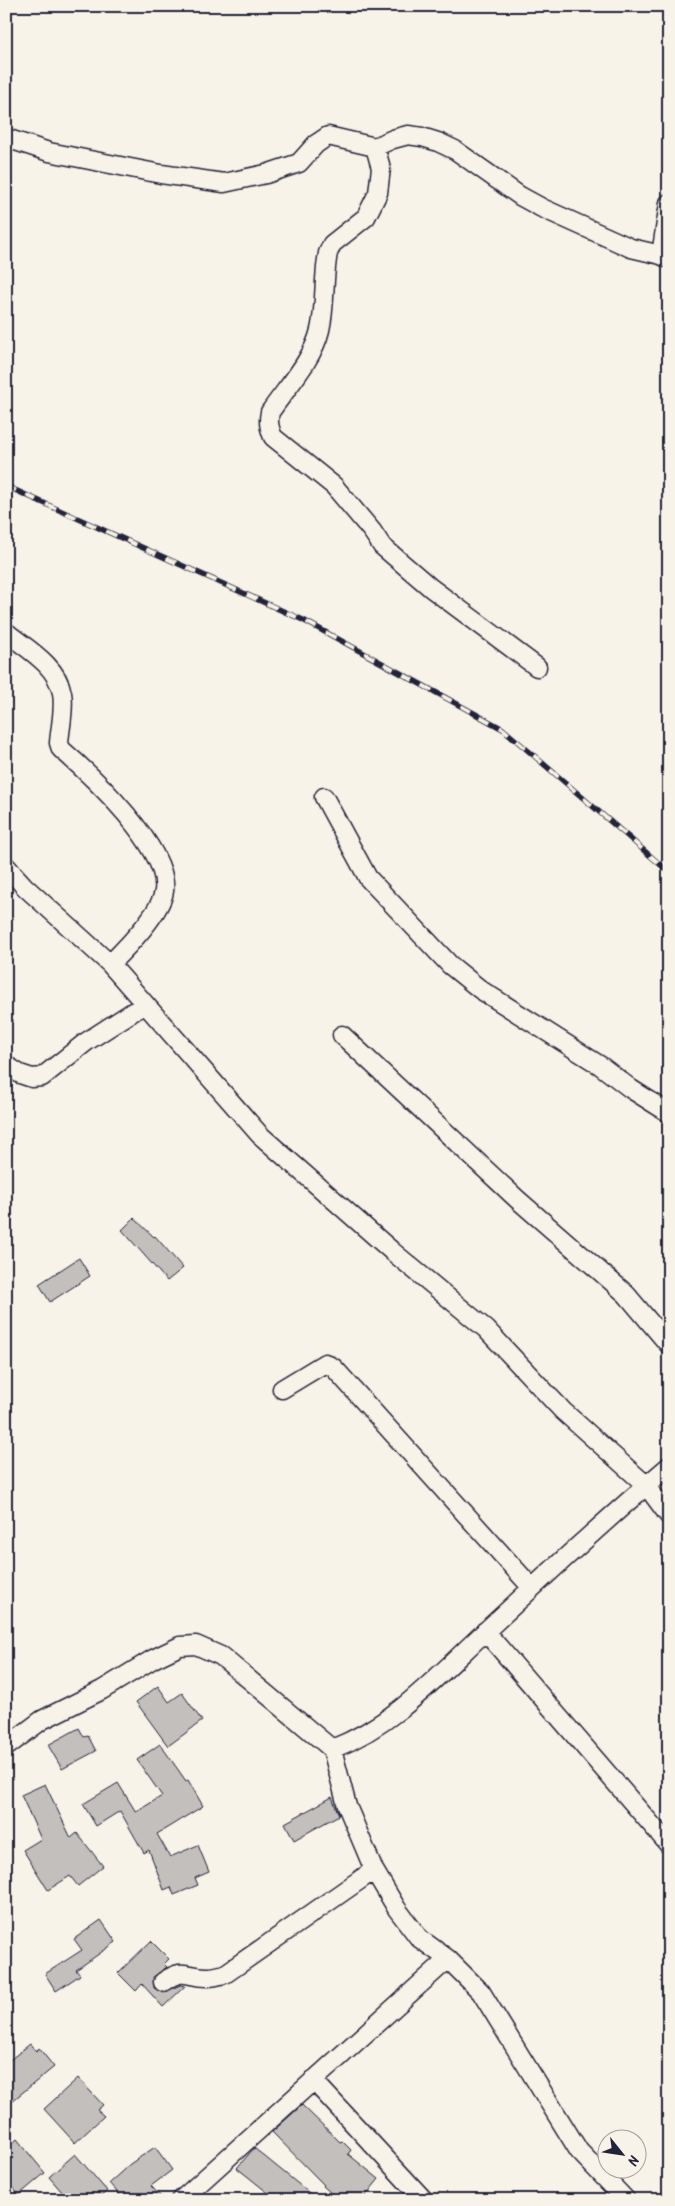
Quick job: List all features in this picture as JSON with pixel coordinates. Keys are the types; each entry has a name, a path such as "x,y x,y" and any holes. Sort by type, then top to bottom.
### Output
{"street":[{"path":"6,138 49,152 161,174 224,183 266,174 299,162 316,144 328,136 374,147 408,135 422,137 455,150 520,196 542,208 630,248 665,257 669,203"},
{"path":"374,147 381,168 378,193 366,217 332,244 326,266 318,336 305,361 270,412 268,421 270,430 273,436 334,486 372,531 382,546 431,588 537,667"},
{"path":"6,632 49,666 59,681 63,695 59,743 61,749 126,814 150,844 163,875 164,892 154,912 133,940 110,964"},
{"path":"324,797 368,878 450,965 481,990 601,1066 631,1089 669,1113"},
{"path":"6,866 25,887 110,964 260,1135 379,1240 486,1329 564,1411 646,1485 669,1516"},
{"path":"6,1065 20,1074 32,1078 42,1077 86,1042 145,1004"},
{"path":"342,1035 517,1199 626,1294 669,1345"},
{"path":"282,1388 325,1363 334,1368 532,1588"},
{"path":"332,1749 352,1741 397,1713 532,1588 669,1466"},
{"path":"485,1631 669,1845"},
{"path":"6,1746 42,1720 102,1690 180,1646 196,1645 221,1656 332,1749 347,1806 374,1870 397,1909 419,1938 448,1958 481,1992 578,2151 626,2200"},
{"path":"162,1982 172,1976 185,1973 208,1978 224,1974 374,1870"},
{"path":"182,2200 448,1958"},
{"path":"313,2080 424,2200"}],"building":[{"path":"134,1218 155,1236 183,1268 167,1281 122,1230"},
{"path":"79,1258 90,1276 50,1302 39,1284"},
{"path":"158,1686 169,1702 182,1693 202,1721 168,1746 136,1702"},
{"path":"79,1728 84,1737 88,1736 96,1751 62,1769 48,1745"},
{"path":"160,1744 186,1781 188,1780 203,1806 157,1834 170,1857 198,1845 209,1872 195,1878 198,1885 174,1895 171,1887 164,1890 149,1850 144,1853 120,1811 96,1826 83,1804 118,1783 136,1812 162,1796 137,1760"},
{"path":"45,1784 71,1838 77,1833 103,1866 78,1886 70,1876 48,1890 23,1850 41,1839 21,1795"},
{"path":"332,1797 339,1815 294,1840 285,1823"},
{"path":"101,1920 116,1942 76,1970 80,1975 56,1991 45,1974 82,1950 74,1939"},
{"path":"151,1941 169,1959 164,1964 167,1967 153,1977 154,1988 164,1993 180,1985 185,1986 163,2007 142,1984 136,1991 118,1973"},
{"path":"30,2044 36,2051 39,2048 54,2067 6,2106 6,2063"},
{"path":"78,2078 103,2105 97,2110 104,2116 75,2143 44,2109"},
{"path":"302,2105 340,2142 342,2141 351,2150 348,2154 379,2179 362,2200 339,2200 323,2186 272,2132"},
{"path":"17,2139 45,2173 19,2195 6,2180 6,2149"},
{"path":"155,2147 172,2170 151,2186 164,2200 124,2200 109,2183 130,2164"},
{"path":"254,2148 318,2200 281,2200 274,2194 272,2196 237,2168"},
{"path":"75,2154 107,2191 97,2200 69,2200 49,2177"}],"railway":[{"path":"6,486 303,620 503,729 669,872"}]}
